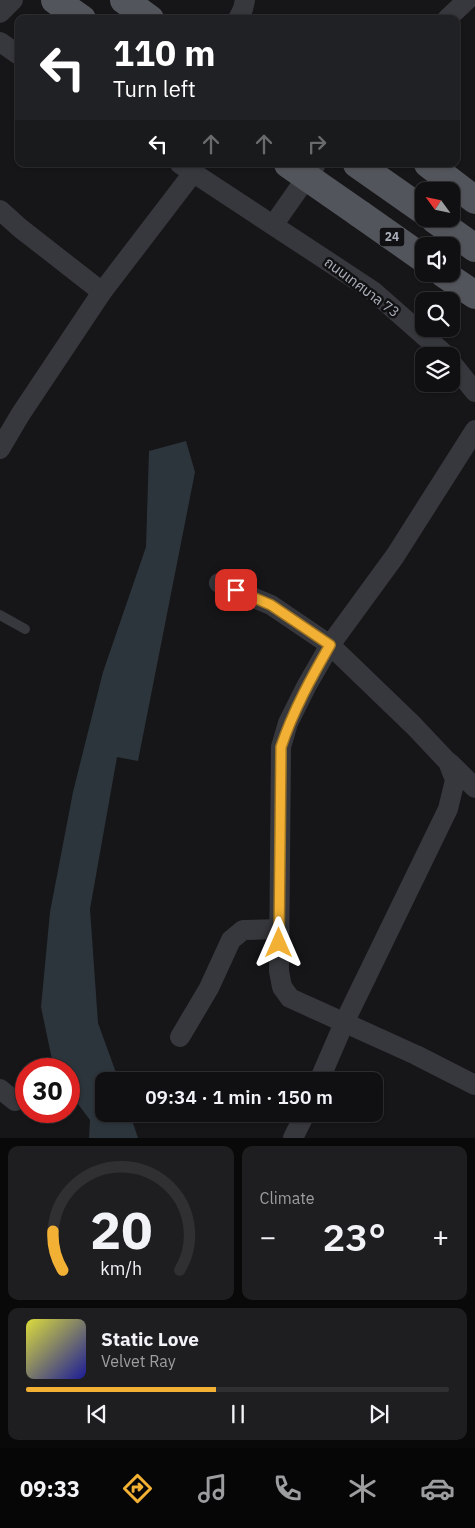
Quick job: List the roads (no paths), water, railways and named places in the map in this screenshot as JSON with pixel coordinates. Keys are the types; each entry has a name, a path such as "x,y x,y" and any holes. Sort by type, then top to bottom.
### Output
{"main road":[{"path":"55,0 76,15"},
{"path":"124,0 145,15"},
{"name":"24","path":"292,167 415,253"},
{"path":"361,167 415,205"},
{"path":"432,167 475,200"},
{"path":"447,228 475,248"},
{"path":"456,282 475,295"}],"street":[{"path":"0,13 13,0"},
{"path":"451,15 464,1"},
{"path":"0,42 15,52"},
{"path":"274,224 314,167"},
{"path":"0,449 20,415 187,168"},
{"name":"ถนนเทศบาล 73","path":"187,168 373,291 436,347"},
{"path":"0,210 102,292"},
{"path":"460,373 475,392"},
{"path":"475,430 395,556 330,645 288,723 281,747 279,930 279,971 282,987 290,998 416,1055 475,1085"},
{"path":"219,583 271,605 330,645 475,788"},
{"path":"324,1072 344,1023 448,809 454,780 448,762"},
{"path":"180,1037 209,988 231,940 243,930 279,930"},
{"path":"293,1138 300,1122"}],"lane":[{"path":"0,615 25,629"}]}
